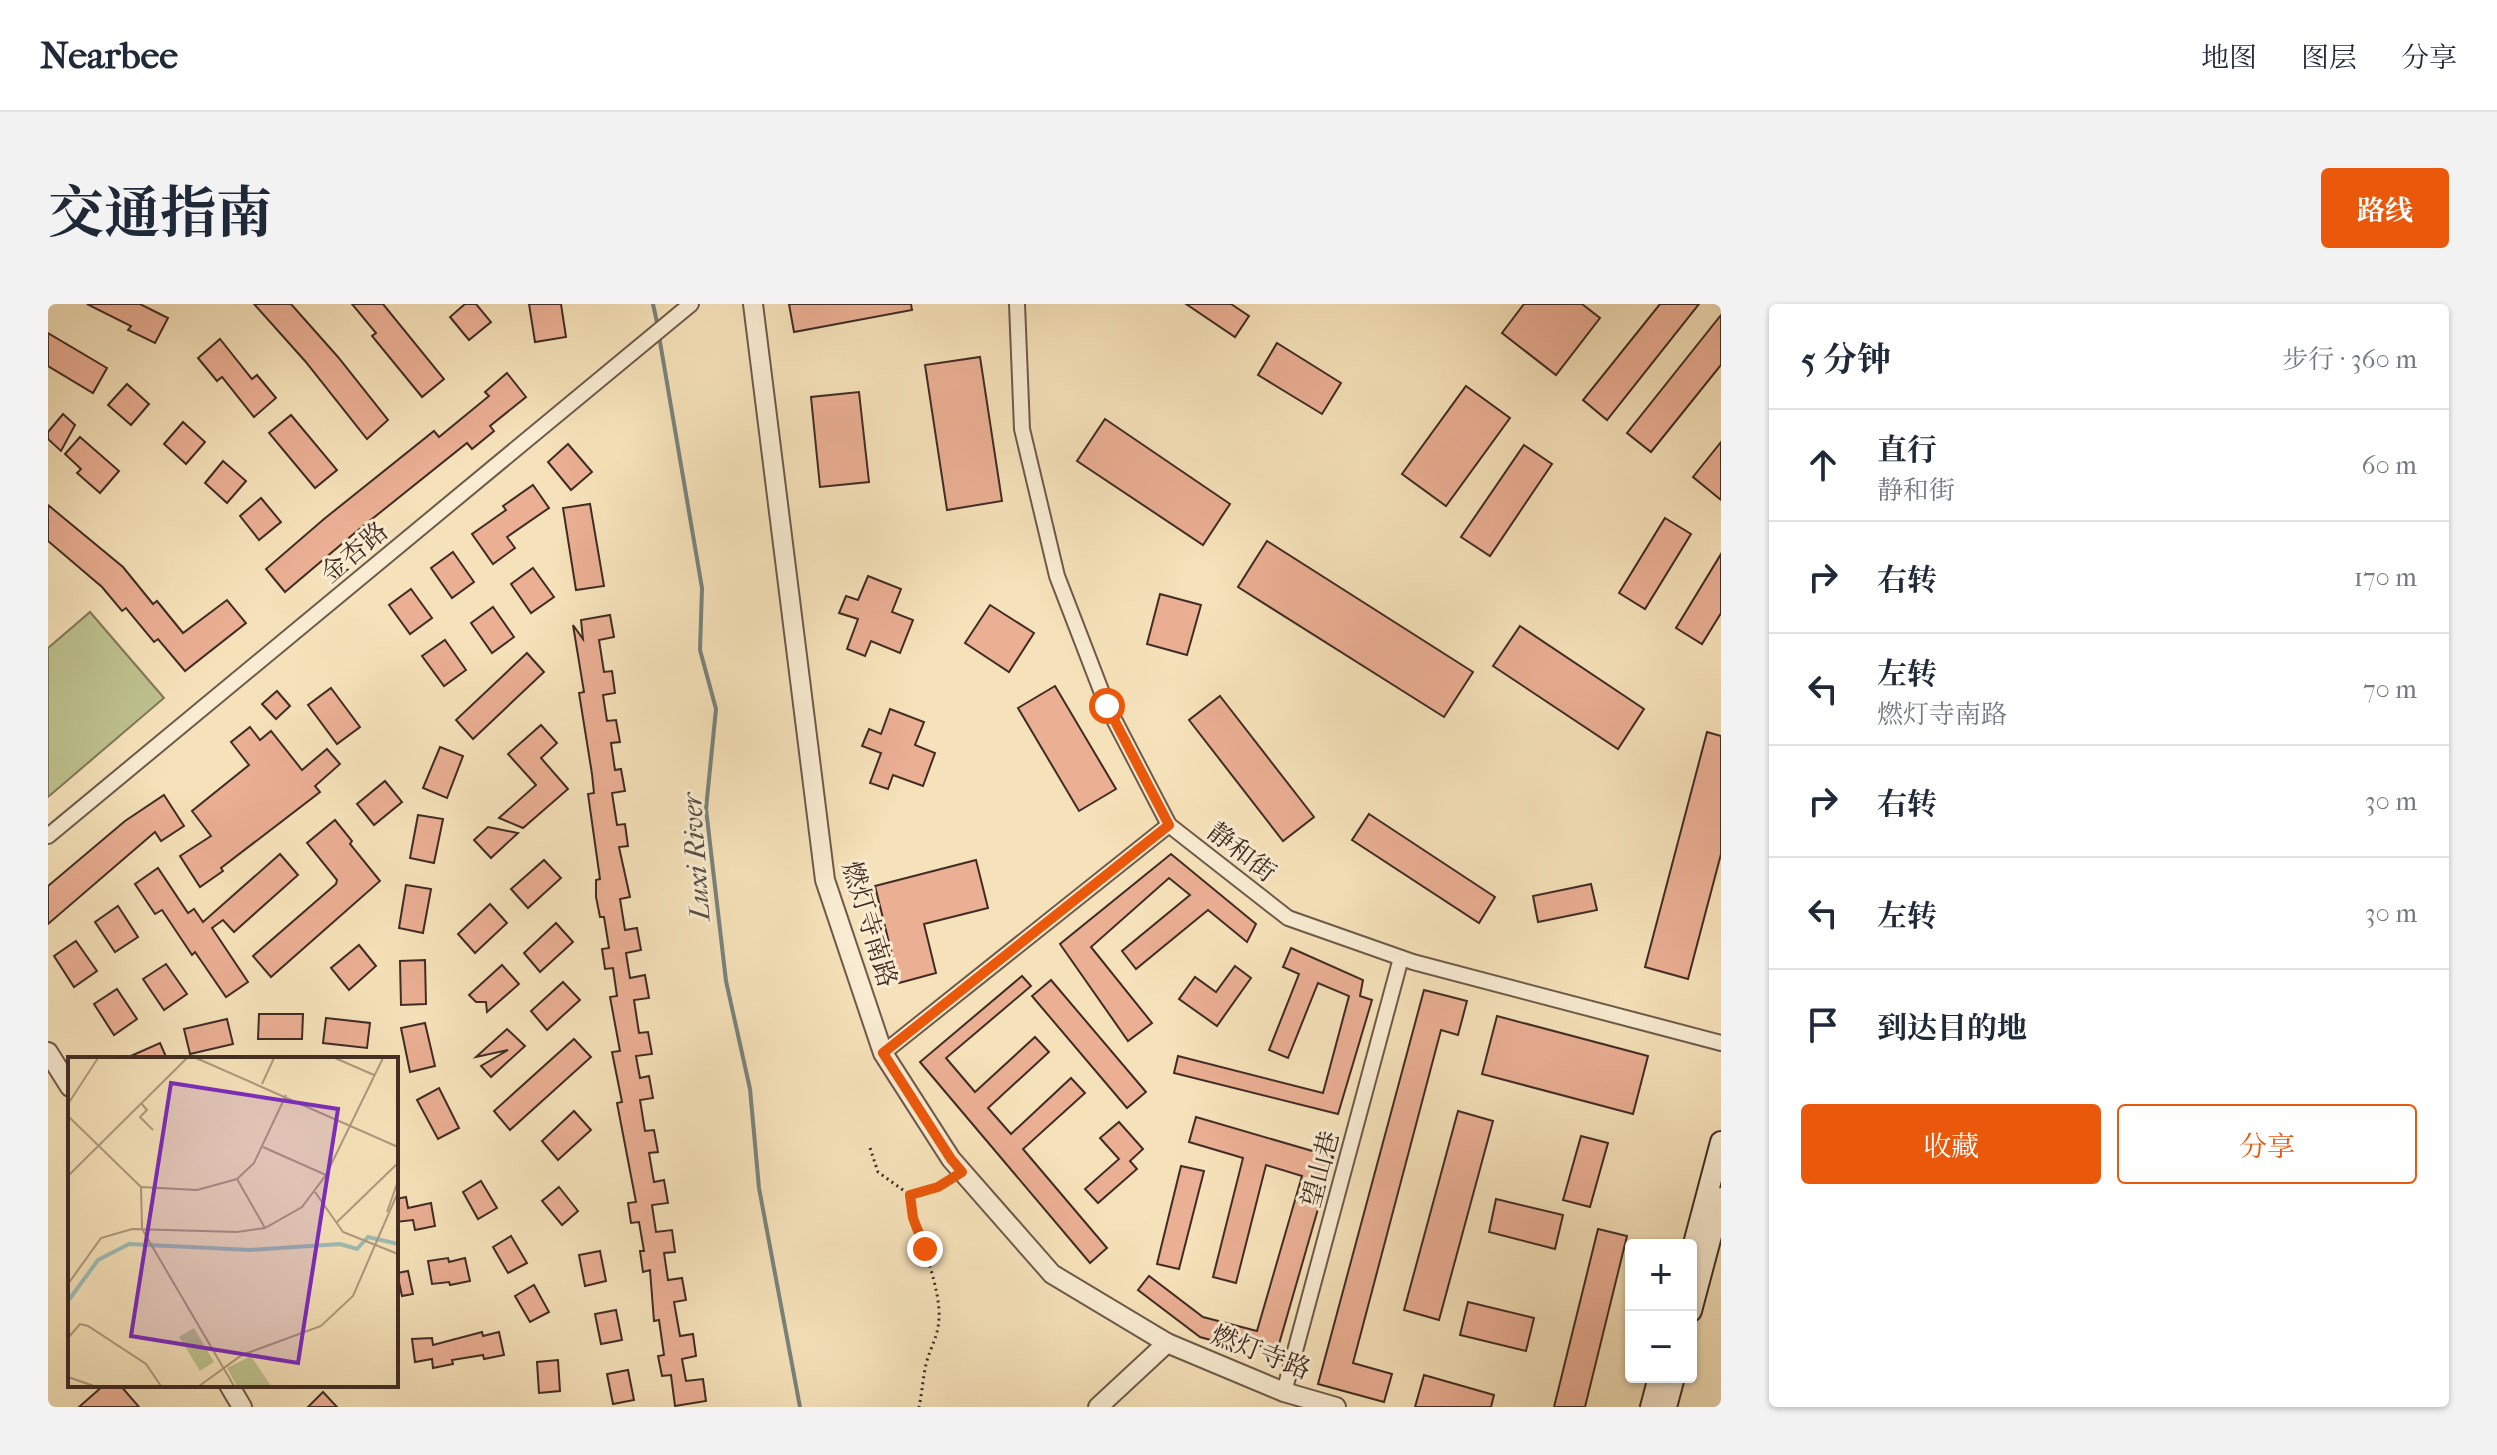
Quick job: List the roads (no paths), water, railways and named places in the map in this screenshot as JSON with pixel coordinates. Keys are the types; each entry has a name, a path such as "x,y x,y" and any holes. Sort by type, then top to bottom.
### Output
{"main road":[{"path":"1695,1239 1721,1142"},
{"path":"1697,1288 1721,1198"},
{"path":"1651,1407 1657,1383"},
{"path":"1666,1407 1672,1383"}],"street":[{"name":"金杏路","path":"48,836 691,304"},
{"name":"燃灯寺南路","path":"753,304 825,880 883,1053 951,1159 1052,1274 1167,1343"},
{"name":"静和街","path":"1017,304 1022,429 1057,576 1107,706 1169,825 1288,918 1401,958 1721,1043"},
{"path":"883,1053 1169,825"},
{"name":"望山巷","path":"1284,1392 1401,958"},
{"path":"48,1052 68,1084"},
{"path":"1098,1407 1167,1343"},
{"name":"燃灯寺路","path":"1167,1343 1284,1392 1336,1407"},
{"path":"230,1387 242,1407"}],"waterway":[{"name":"Luxi River","path":"653,304 658,327"},
{"name":"Luxi River","path":"659,336 702,588 700,650 716,709 706,809 726,981 750,1089 759,1188 800,1407"}]}
